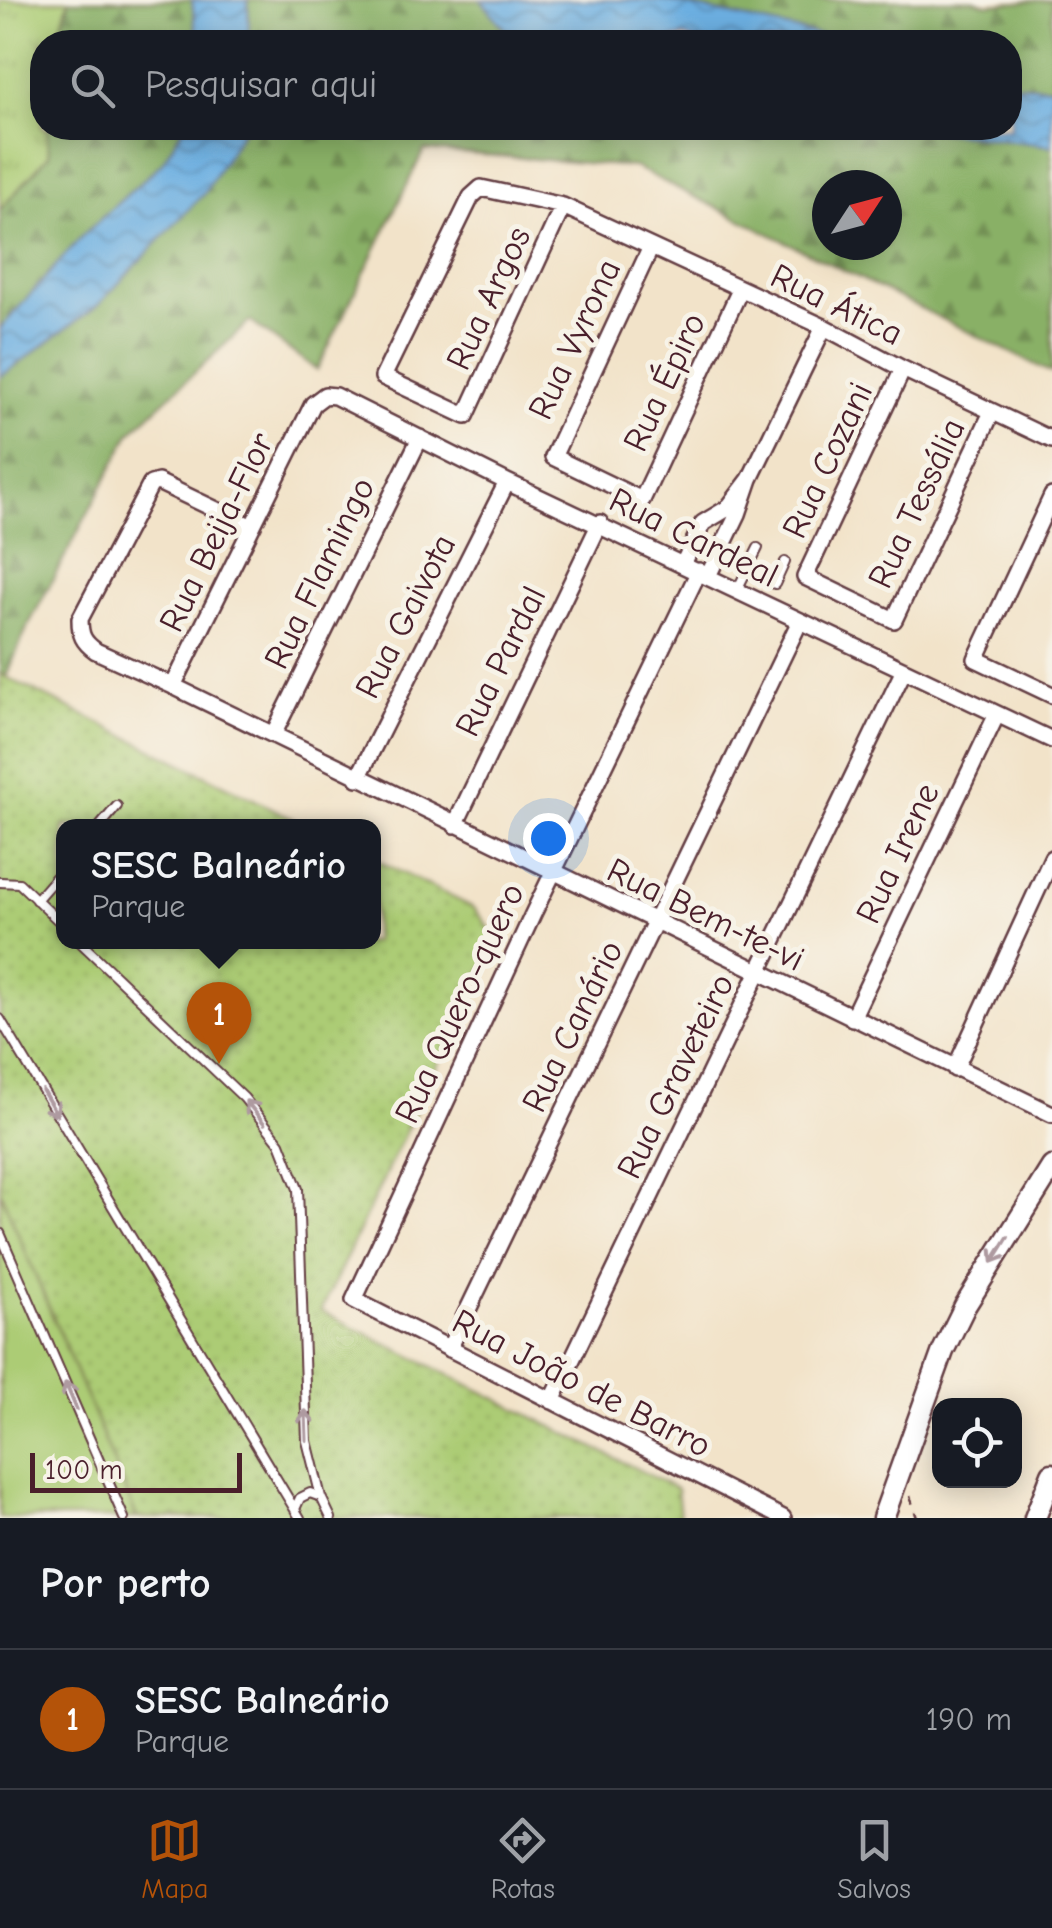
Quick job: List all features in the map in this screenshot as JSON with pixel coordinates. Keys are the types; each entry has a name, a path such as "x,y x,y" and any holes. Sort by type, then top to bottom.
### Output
{"street":[{"name":"Rua Ática","path":"466,416 382,377 472,197 481,188 564,206 824,327 1052,440"},
{"name":"Rua Argos","path":"466,416 564,206"},
{"name":"Rua Vyrona","path":"642,500 552,457 651,247"},
{"name":"Rua Épiro","path":"642,500 740,290"},
{"path":"699,572 722,533 736,518 750,479 824,327"},
{"name":"Rua Cozani","path":"894,620 804,577 903,369"},
{"name":"Rua Cardeal","path":"313,404 325,394 335,396 506,482 1052,740"},
{"name":"Rua Beija-Flor","path":"173,686 313,404"},
{"name":"Rua Tessália","path":"894,620 992,412"},
{"name":"Rua Flamingo","path":"273,735 420,438"},
{"path":"699,572 702,525 728,508 750,479"},
{"path":"173,686 96,652 80,633 80,619 151,484 158,482 252,527"},
{"name":"Rua Gaivota","path":"358,778 506,482"},
{"path":"1052,496 976,659 1052,695"},
{"name":"Rua Pardal","path":"455,825 600,524"},
{"name":"Rua Quero-quero","path":"354,1300 552,874 699,572"},
{"name":"Rua Canário","path":"449,1349 800,622"},
{"name":"Rua Graveteiro","path":"552,1401 904,670"},
{"name":"Rua Bem-te-vi","path":"173,686 552,874 1052,1114"},
{"name":"Rua Irene","path":"852,1018 997,714"},
{"path":"955,1069 1052,858"},
{"path":"883,1518 943,1352 966,1306 1052,1167"},
{"name":"Rua João de Barro","path":"354,1300 783,1518"},
{"path":"1035,1518 1052,1474"}],"lane":[{"path":"737,590 758,548"},
{"path":"746,570 774,584 785,562"},
{"path":"106,819 117,806"},
{"path":"36,900 56,877"},
{"path":"0,882 19,884 56,919"},
{"path":"87,949 244,1098 280,1143 298,1188 307,1442 331,1518"},
{"path":"0,1019 297,1514"},
{"path":"0,1234 124,1518"},
{"path":"297,1514 300,1498 310,1493 322,1496"}],"path":[{"path":"908,1488 918,1518"}],"green space":[{"path":"0,0 69,0 60,30 30,30 30,140 48,140 49,155 0,210"},
{"path":"69,0 192,0 196,30 60,30"},
{"path":"248,0 481,0 506,30 249,30"},
{"path":"663,0 974,0 987,4 1052,0 1052,87 1022,85 1022,30 797,30"},
{"path":"48,140 176,140 162,163 83,235 0,329 0,210 49,155"},
{"path":"237,140 1006,140 1052,146 1052,373 823,260 902,260 902,170 812,170 812,255 634,167 424,150 317,370 250,321 131,432 27,628 6,677 0,674 0,377 98,305 205,192"},
{"path":"0,674 294,819 56,819 56,949 381,949 381,862 474,908 497,938 321,1311 677,1489 680,1518 137,1518 0,1191"},
{"path":"0,1191 137,1518 0,1518"}],"water":[{"path":"192,0 248,0 249,30 196,30"},
{"path":"481,0 663,0 797,30 506,30"},
{"path":"1022,85 1052,87 1052,146 1006,140 1022,140"},
{"path":"176,140 237,140 205,192 98,305 0,377 0,329 83,235 162,163"}],"place":[{"name":"SESC Balneário","path":"219,1064"}]}
